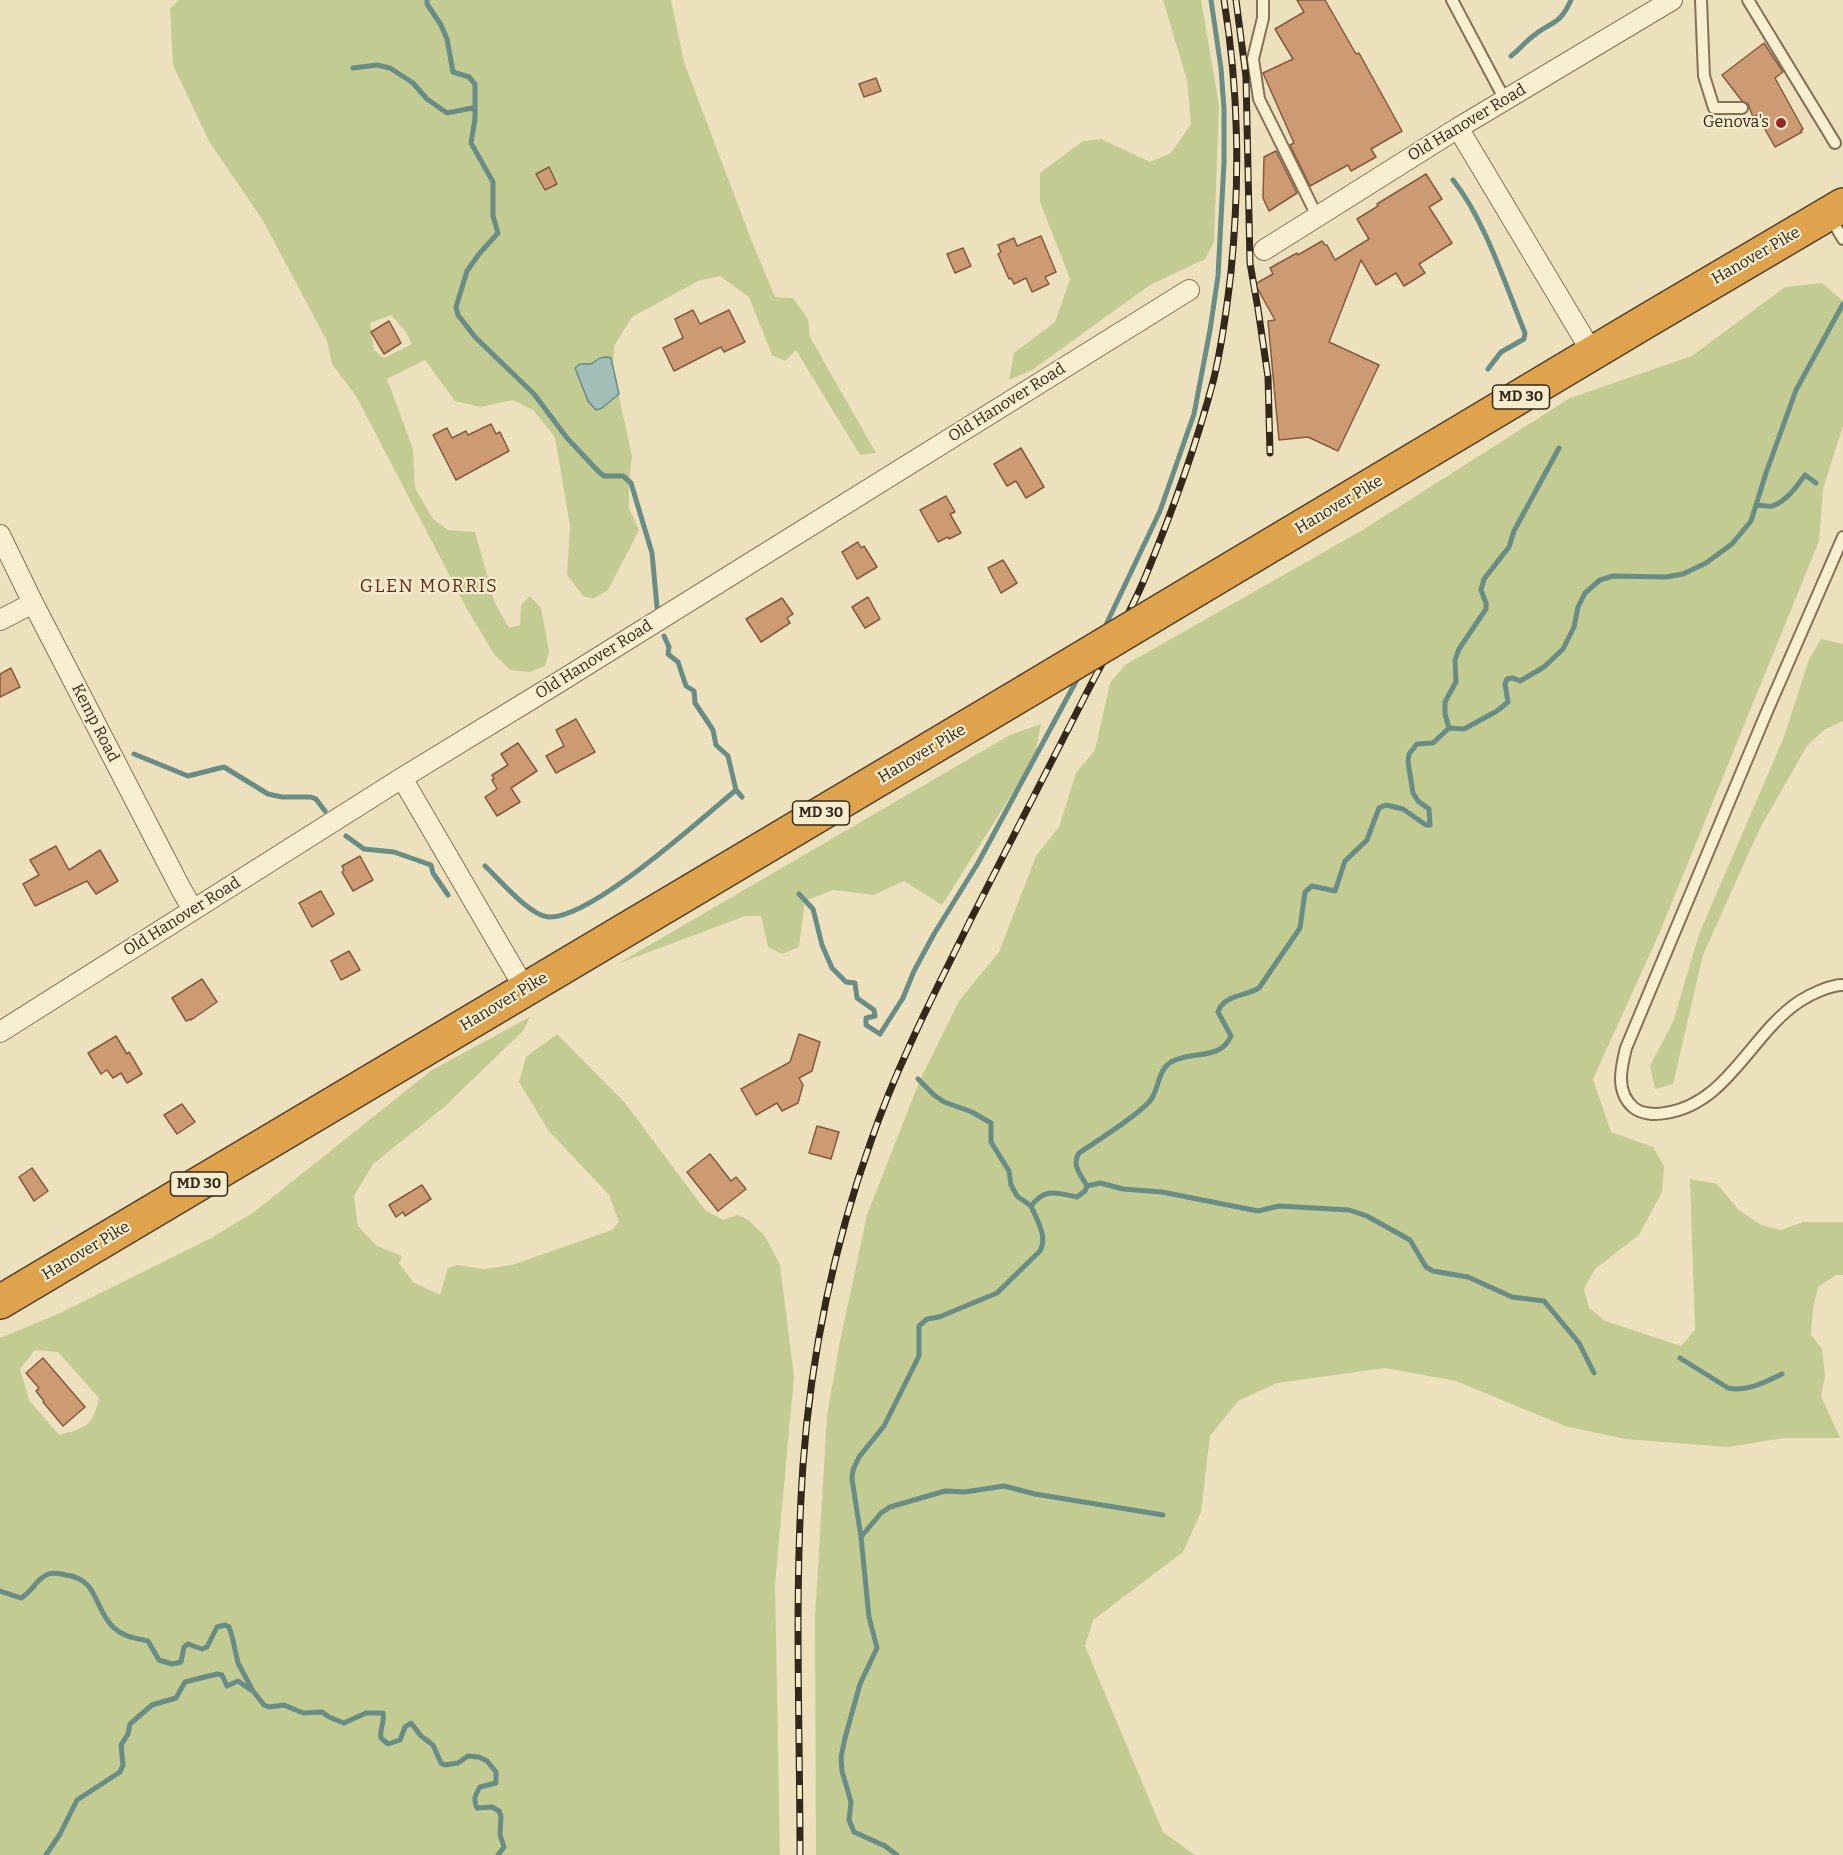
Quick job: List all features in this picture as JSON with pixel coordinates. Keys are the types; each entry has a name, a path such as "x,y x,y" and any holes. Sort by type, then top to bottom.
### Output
{"highway":[{"name":"Hanover Pike","path":"0,1302 1593,354 1838,219"}],"street":[{"name":"Old Hanover Road","path":"1264,250 1458,128 1672,0"},
{"path":"1458,128 1593,354"},
{"name":"Old Hanover Road","path":"0,1032 402,778 1190,290"},
{"name":"Kemp Road","path":"0,535 193,910"},
{"path":"0,620 33,603"},
{"path":"402,778 525,989"}],"lane":[{"path":"1263,0 1263,18 1253,59 1259,99 1317,216"},
{"path":"1452,0 1505,100"},
{"path":"1701,0 1704,76 1714,108 1742,108"},
{"path":"1748,0 1835,142"},
{"path":"1843,537 1626,1048 1620,1070 1620,1083 1625,1095 1633,1107 1643,1112 1658,1114 1687,1108 1705,1098 1722,1083 1781,1017 1800,1000 1820,991 1843,985"}],"green space":[{"path":"179,0 671,0 684,62 775,297 793,298 808,319 810,337 876,453 860,455 796,350 785,361 772,355 749,297 720,276 698,281 632,317 614,346 613,369 632,456 629,508 639,530 608,590 593,599 583,596 567,575 570,526 555,437 533,410 513,400 480,407 455,401 425,360 387,379 413,449 415,488 433,519 448,530 475,532 495,603 509,628 520,625 521,605 530,596 541,608 549,651 545,666 530,672 510,670 494,654 467,609 356,396 332,364 327,341 262,219 210,143 173,65 170,8","holes":["391,315 406,332 412,344 384,358 374,350 370,323"]},
{"path":"1163,0 1201,0 1219,105 1214,242 1205,259 1150,285 1032,370 1009,380 1014,353 1055,322 1070,279 1040,202 1040,173 1083,141 1101,139 1150,162 1171,153 1191,124 1187,80"},
{"path":"1822,283 1843,301 1843,426 1823,489 1819,541 1659,934 1593,1079 1611,1132 1653,1147 1664,1166 1662,1192 1639,1235 1595,1269 1584,1289 1589,1308 1605,1321 1681,1346 1695,1330 1690,1179 1717,1184 1739,1210 1761,1225 1781,1230 1803,1222 1843,1222 1843,1275 1836,1275 1818,1287 1811,1335 1822,1349 1825,1376 1821,1396 1840,1438 1784,1438 1728,1447 1625,1439 1565,1426 1456,1381 1385,1368 1277,1383 1238,1401 1210,1436 1201,1512 1183,1552 1093,1620 1085,1646 1163,1832 1195,1855 816,1855 815,1617 827,1416 839,1346 867,1215 920,1080 959,1001 999,952 1036,856 1059,827 1076,773 1095,750 1110,683 1125,665 1361,531 1570,398 1692,356 1785,287"},
{"path":"1821,639 1843,644 1843,721 1824,730 1807,746 1760,828 1703,955 1673,1084 1655,1089 1650,1066 1673,1022 1699,934 1784,737 1809,659"},
{"path":"1041,724 1034,759 942,905 904,881 874,895 833,890 805,901 799,947 782,954 768,947 761,916 745,916 617,964 1010,735"},
{"path":"530,1017 523,1031 443,1108 373,1164 354,1196 358,1226 377,1246 402,1256 399,1263 413,1282 440,1295 448,1268 457,1265 484,1269 512,1265 612,1230 619,1222 609,1195 548,1130 519,1082 526,1057 557,1034 625,1103 705,1210 723,1220 737,1215 747,1219 765,1236 780,1265 794,1376 775,1584 780,1855 0,1855 0,1338 58,1314 211,1238 254,1212 432,1070","holes":["35,1350 58,1352 99,1398 94,1415 87,1424 82,1428 59,1435 29,1400 20,1369"]}],"water":[{"path":"600,358 611,358 619,394 596,410 588,401 575,368 580,364 591,364"}],"building":[{"path":"1297,0 1325,0 1356,54 1359,53 1402,131 1371,149 1376,157 1351,171 1348,165 1310,186 1290,145 1294,143 1263,73 1293,59 1275,29 1304,12"},
{"path":"1764,43 1783,72 1775,78 1803,129 1802,132 1775,147 1757,115 1753,117 1748,104 1742,101 1722,75"},
{"path":"876,78 881,91 864,97 859,84"},
{"path":"1276,151 1297,193 1269,211 1263,198 1264,157"},
{"path":"549,167 557,184 545,190 536,174"},
{"path":"1426,174 1442,199 1429,207 1452,243 1419,264 1425,273 1404,286 1396,273 1376,285 1361,260 1329,342 1379,365 1338,451 1308,437 1279,440 1268,321 1275,320 1255,284 1273,274 1270,268 1322,241 1327,245 1335,260 1369,239 1357,219"},
{"path":"1041,236 1056,272 1045,277 1049,284 1032,292 1026,278 1014,284 1011,278 1009,279 998,254 1001,252 998,245 1014,238 1017,246"},
{"path":"963,248 971,266 955,273 947,254"},
{"path":"693,310 700,324 729,310 745,342 724,352 721,347 674,371 663,348 683,338 675,319"},
{"path":"389,321 401,343 384,354 371,332"},
{"path":"491,424 496,434 500,432 509,451 456,480 433,435 447,428 452,438 466,431 468,435"},
{"path":"1021,448 1044,487 1026,498 1016,481 1007,486 994,464"},
{"path":"946,496 955,512 950,514 961,533 938,542 920,510"},
{"path":"858,542 861,548 864,546 877,567 857,579 842,552"},
{"path":"1003,560 1017,583 1001,593 988,568"},
{"path":"868,597 880,619 865,628 852,607"},
{"path":"782,598 793,614 787,618 790,623 761,642 746,619"},
{"path":"11,668 20,687 0,697 0,674"},
{"path":"576,719 595,752 556,773 546,756 564,746 556,730"},
{"path":"518,743 537,771 511,788 520,802 497,816 485,797 497,789 492,775 508,765 501,754"},
{"path":"56,846 69,870 100,850 118,881 96,894 87,881 35,906 23,884 39,875 30,860"},
{"path":"360,856 373,880 353,891 342,872 344,870 342,866"},
{"path":"321,891 334,914 312,927 299,903"},
{"path":"349,951 360,970 341,980 331,961"},
{"path":"202,979 217,1002 186,1021 172,998"},
{"path":"799,1034 820,1042 812,1071 799,1078 803,1085 798,1103 782,1111 777,1103 756,1115 741,1089 790,1062"},
{"path":"116,1036 142,1074 127,1083 121,1073 113,1078 107,1070 101,1074 88,1053"},
{"path":"182,1104 195,1122 177,1134 164,1115"},
{"path":"817,1126 839,1132 831,1159 809,1153"},
{"path":"710,1154 731,1181 736,1177 746,1189 718,1211 687,1172"},
{"path":"32,1168 48,1191 34,1201 19,1177"},
{"path":"422,1185 431,1199 405,1216 403,1212 396,1217 389,1205"},
{"path":"43,1358 85,1407 63,1426 43,1402 36,1391 39,1388 26,1373"}],"waterway":[{"path":"427,0 427,4 447,39 453,72 469,77 475,84 475,119 471,143 493,182 493,216 498,233 467,271 456,307 458,315 475,337 534,394 567,438 599,472 604,476 623,476 631,483 652,553 657,607"},
{"path":"1104,629 1160,511 1194,414 1210,330 1218,276 1224,162 1221,68 1211,0"},
{"path":"1511,56 1533,36 1559,18 1571,0"},
{"path":"353,68 377,65 390,68 413,83 427,99 447,113 472,108 474,110"},
{"path":"1453,180 1485,233 1525,333 1524,339 1501,352 1488,369"},
{"path":"1087,1186 1076,1166 1079,1153 1140,1111 1152,1098 1164,1069 1171,1062 1179,1058 1213,1052 1226,1044 1231,1036 1218,1012 1221,1006 1230,999 1259,988 1300,928 1305,892 1312,886 1335,891 1345,861 1367,840 1379,808 1386,805 1403,809 1426,825 1430,825 1429,809 1418,801 1413,793 1408,762 1409,754 1417,744 1433,743 1449,728 1464,729 1497,711 1508,702 1505,684 1507,679 1513,678 1520,681 1544,667 1563,649 1574,627 1578,607 1585,593 1600,580 1613,576 1666,577 1683,574 1706,563 1732,544 1751,521 1796,390 1843,304"},
{"path":"1449,728 1445,714 1445,702 1456,682 1455,660 1459,649 1486,609 1481,590 1484,579 1509,547 1514,531 1559,448"},
{"path":"1757,505 1772,506 1782,501 1805,475 1816,483"},
{"path":"664,636 669,647 668,654 678,662 686,686 694,691 695,703 713,730 716,745 728,756 736,790 742,797"},
{"path":"880,1034 903,998 914,971 934,934 978,863 1080,674"},
{"path":"134,754 188,776 224,767 268,794 316,799 325,811"},
{"path":"485,866 515,896 540,915 548,917 567,914 617,886 645,866 736,790"},
{"path":"346,836 364,849 394,852 431,865 433,873 448,895"},
{"path":"799,894 813,909 822,945 832,968 846,982 855,983 857,998 874,1010 875,1016 866,1018 866,1025 880,1034"},
{"path":"918,1079 944,1102 972,1112 991,1123 991,1142 1009,1171 1011,1185 1017,1196 1031,1206"},
{"path":"1087,1186 1100,1183 1123,1189 1162,1192 1258,1211 1279,1206 1349,1210 1367,1216 1410,1240 1426,1267 1433,1271 1468,1277 1512,1297 1544,1301 1579,1343 1594,1373"},
{"path":"1031,1206 1046,1194 1057,1193 1077,1197 1085,1191 1087,1186"},
{"path":"897,1855 885,1846 854,1832 849,1820 851,1802 842,1771 841,1757 860,1684 877,1648 869,1617 861,1537 852,1479 853,1470 859,1457 884,1426 919,1356 919,1326 927,1319 939,1317 997,1293 1040,1251 1042,1234 1031,1206"},
{"path":"1680,1358 1728,1388 1742,1389 1782,1374"},
{"path":"861,1537 881,1513 890,1507 945,1491 965,1492 1004,1486 1035,1494 1163,1515"},
{"path":"0,1591 21,1598 48,1574 57,1573 77,1578 85,1582 114,1628 126,1635 148,1641 159,1660 172,1664 181,1662 184,1647 188,1644 202,1649 207,1647 217,1627 225,1625 229,1627 238,1663 253,1691 264,1705 269,1707 284,1705 303,1713 322,1712 344,1723 366,1713 383,1713 381,1738 388,1744 400,1740 405,1727 411,1723 421,1736 433,1745 441,1763 445,1765 458,1763 468,1756 479,1757 487,1761 496,1772 496,1783 480,1787 475,1802 477,1808 492,1807 499,1811 500,1835 504,1847 498,1855"},
{"path":"46,1855 60,1834 77,1800 120,1772 123,1765 121,1745 128,1734 130,1724 152,1705 176,1698 185,1682 217,1674 222,1675 227,1686 238,1681 251,1690"}],"railway":[{"path":"800,1855 798,1611 800,1514 812,1383 835,1260 871,1141 905,1057 971,919 1137,596 1173,506 1199,430 1214,378 1228,299 1236,203 1235,102 1224,0"},
{"path":"1236,0 1246,77 1250,263 1268,377 1270,453"}],"place":[{"name":"Genova's","path":"1781,123"}],"district":[{"name":"GLEN MORRIS","path":"429,587"}]}
